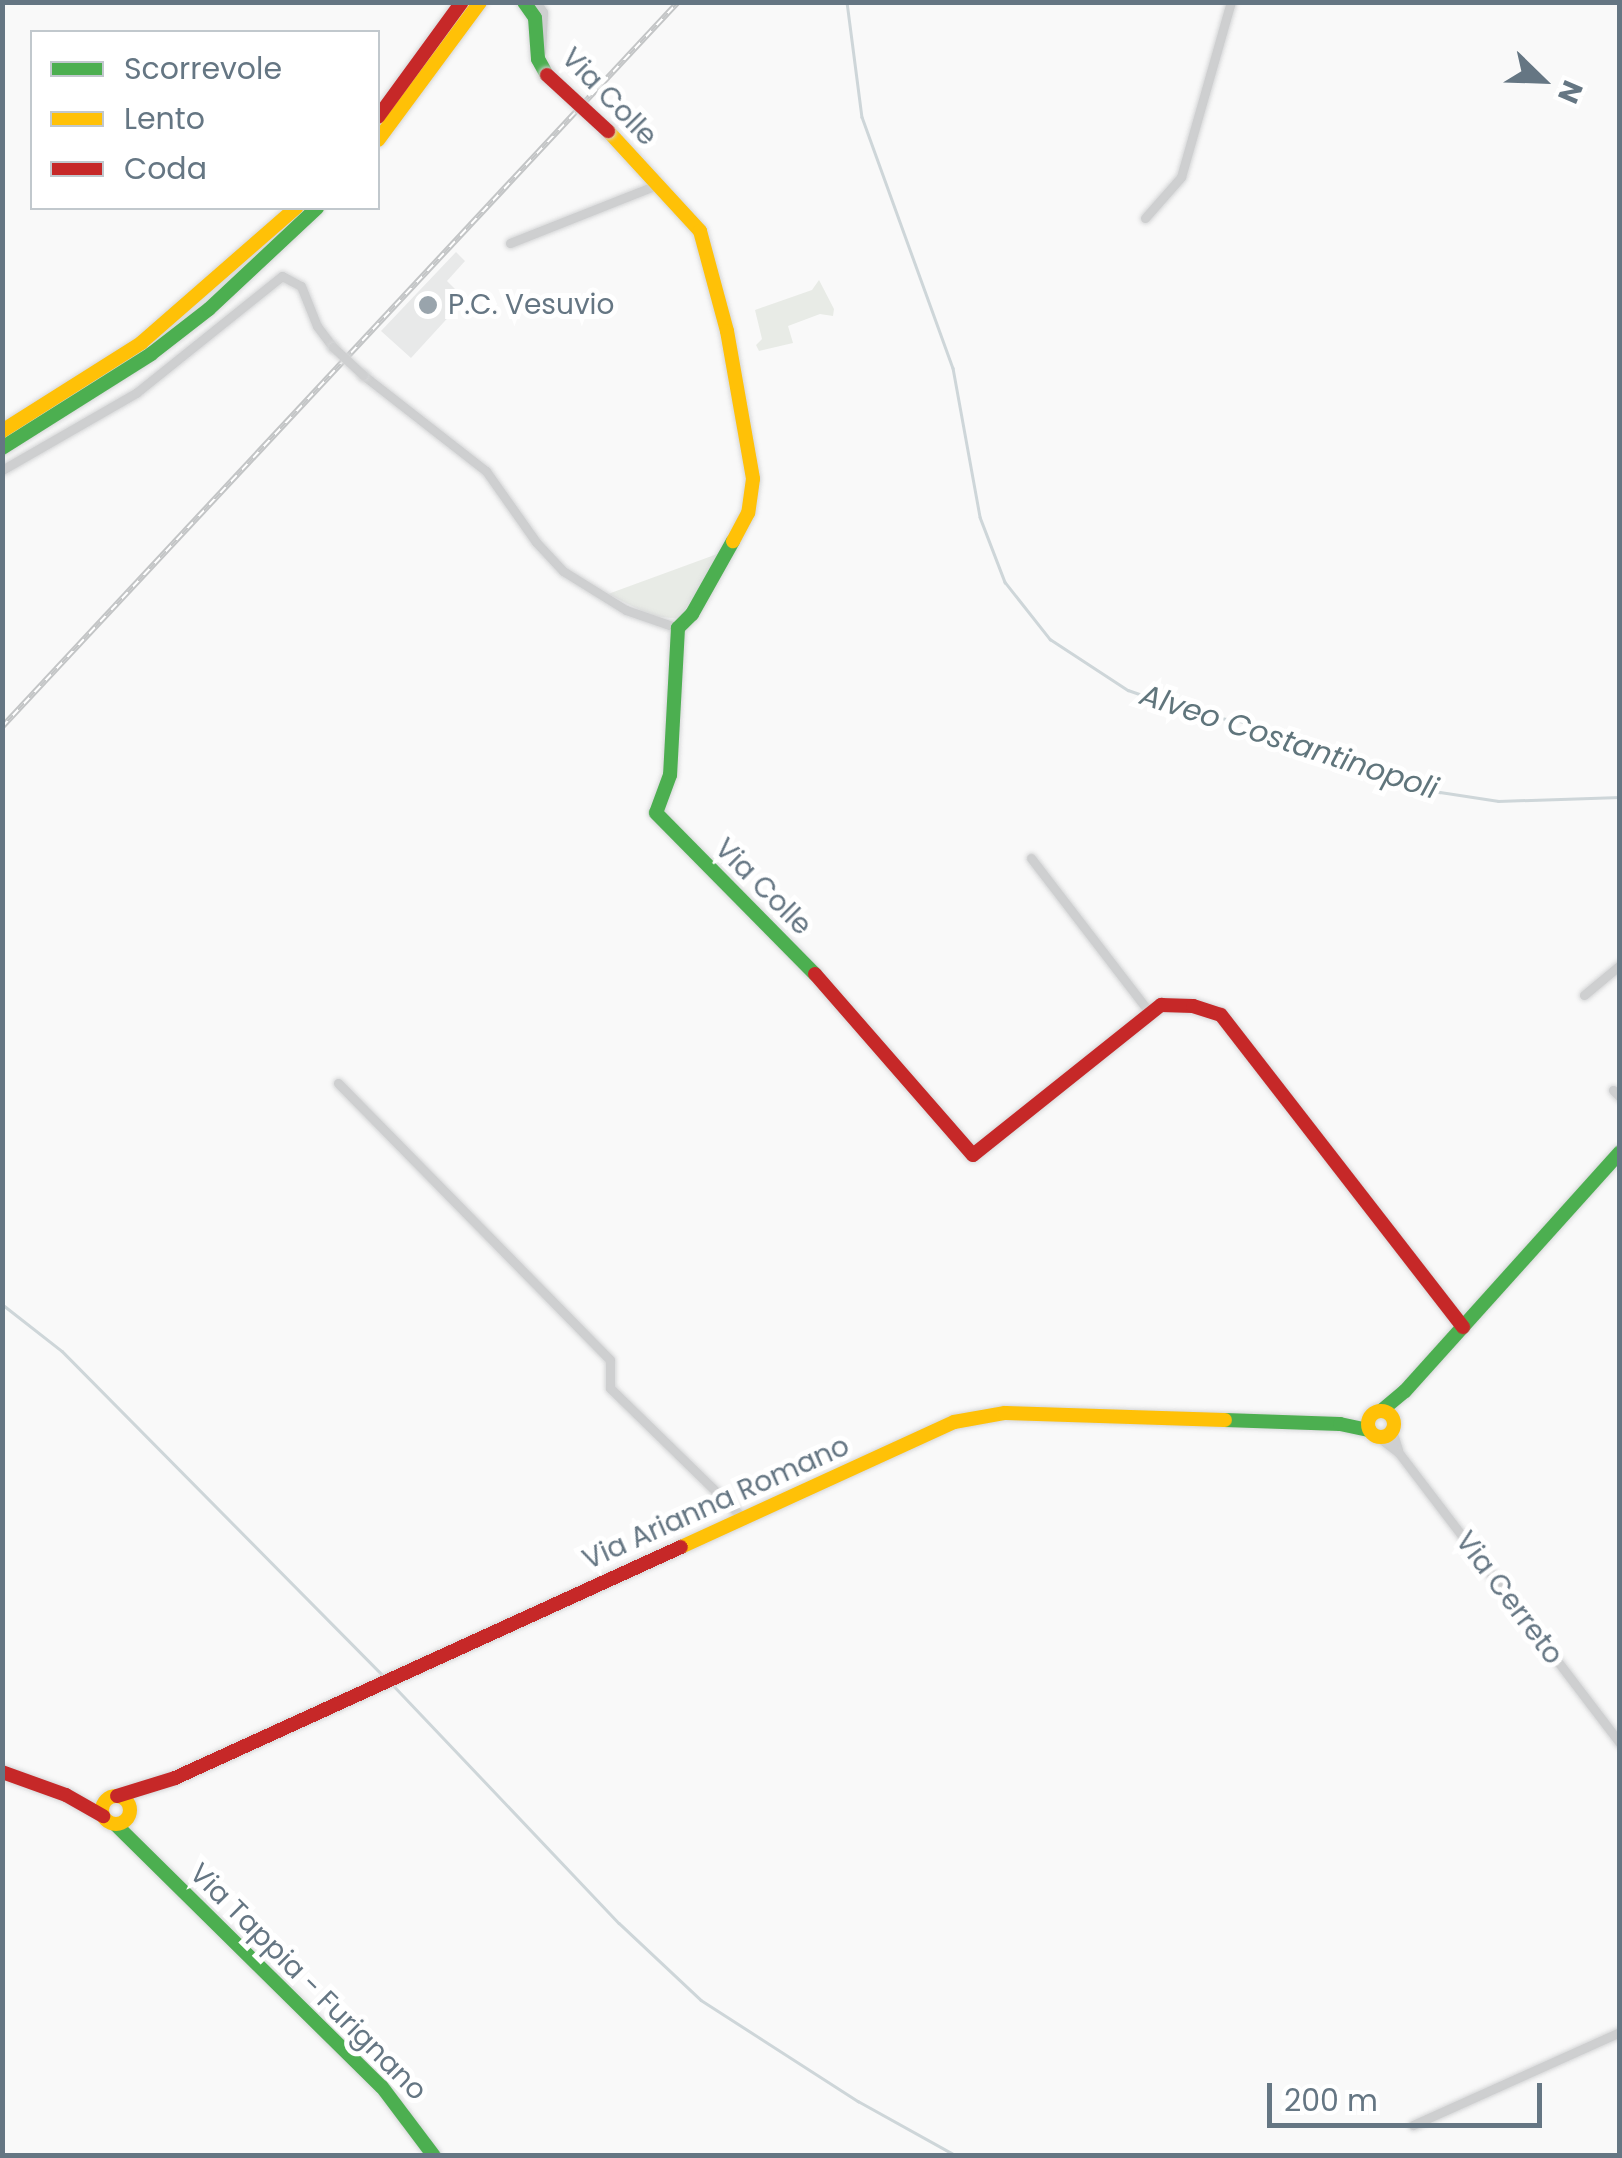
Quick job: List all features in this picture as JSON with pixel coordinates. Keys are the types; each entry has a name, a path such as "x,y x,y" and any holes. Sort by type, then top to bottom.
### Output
{"main road":[{"path":"380,114 462,2"},
{"path":"380,137 480,2"},
{"name":"Via Colle","path":"524,2 534,18 538,58 547,75 694,222 704,242 740,394 752,479 748,513 692,614 678,628 671,762 656,812 856,1016 968,1153 980,1155 1149,1012"},
{"path":"2,431 140,343 200,296 294,210"},
{"path":"2,448 90,396 166,343 269,256 315,210"},
{"path":"1149,1012 1180,1004 1221,1015 1463,1327"},
{"path":"1381,1424 1405,1391 1620,1152"},
{"name":"Via Arianna Romano","path":"66,1796 114,1796 146,1788 974,1416 1381,1424"},
{"name":"Via Arianna Romano","path":"2,1772 66,1796 109,1820 124,1823 146,1788"},
{"path":"109,1820 104,1802 114,1796 131,1810 140,1848"},
{"name":"Via Tappia - Furignano","path":"109,1820 382,2087 434,2156"}],"street":[{"path":"536,2 543,12 545,34 538,58"},
{"path":"1145,218 1181,177 1231,2"},
{"path":"510,243 659,184"},
{"path":"2,470 136,393 282,276 302,286 318,326 333,347 486,471 536,542 563,571 626,610 678,628"},
{"path":"1031,858 1149,1012"},
{"path":"1584,995 1620,964"},
{"path":"338,1083 610,1360 610,1388 743,1518"},
{"name":"Via Cerreto","path":"1381,1424 1620,1744"},
{"path":"1413,2126 1620,2032"}],"shaded area":[{"name":"P.C. Vesuvio","path":"456,252 465,261 447,281 465,299 411,358 381,331"},
{"path":"819,280 834,309 833,316 820,314 788,326 793,343 759,351 756,345 762,339 755,310 812,290"},
{"path":"720,553 680,619 652,616 608,594"}],"waterway":[{"name":"Alveo Costantinopoli","path":"847,2 862,117 953,368 980,517 1005,582 1050,639 1128,690 1197,714 1250,723 1440,792 1498,801 1620,797"},
{"path":"2,1304 62,1351 384,1676"},
{"path":"393,1685 619,1923 701,2000 858,2101 957,2156"}],"railway":[{"path":"2,727 678,2"}],"traffic: fast":[{"path":"524,2 535,18 538,59 547,75"},
{"path":"2,448 151,354 209,309 315,210"},
{"path":"733,541 692,614 678,628 670,775 656,813 815,974"},
{"path":"1381,1411 1405,1391 1620,1152"},
{"path":"1225,1420 1340,1424 1369,1430"},
{"path":"116,1825 382,2087 434,2156"}],"traffic: slow":[{"path":"380,137 480,2"},
{"path":"608,131 700,231 727,331 753,479 748,513 733,541"},
{"path":"2,431 141,343 294,210"},
{"path":"1381,1411 1390,1415 1394,1424 1390,1433 1381,1437 1372,1433 1368,1424 1372,1415 1381,1411"},
{"path":"681,1547 954,1422 1005,1413 1225,1420"},
{"path":"116,1796 126,1800 130,1810 126,1820 116,1824 106,1820 102,1810 106,1800 116,1796"}],"traffic: jam":[{"path":"380,114 462,2"},
{"path":"547,75 608,131"},
{"path":"815,974 973,1155 1161,1005 1193,1006 1221,1015 1463,1327"},
{"path":"117,1796 175,1778 681,1547"},
{"path":"2,1772 66,1795 103,1816"}],"place":[{"name":"P.C. Vesuvio","path":"428,305"}]}
